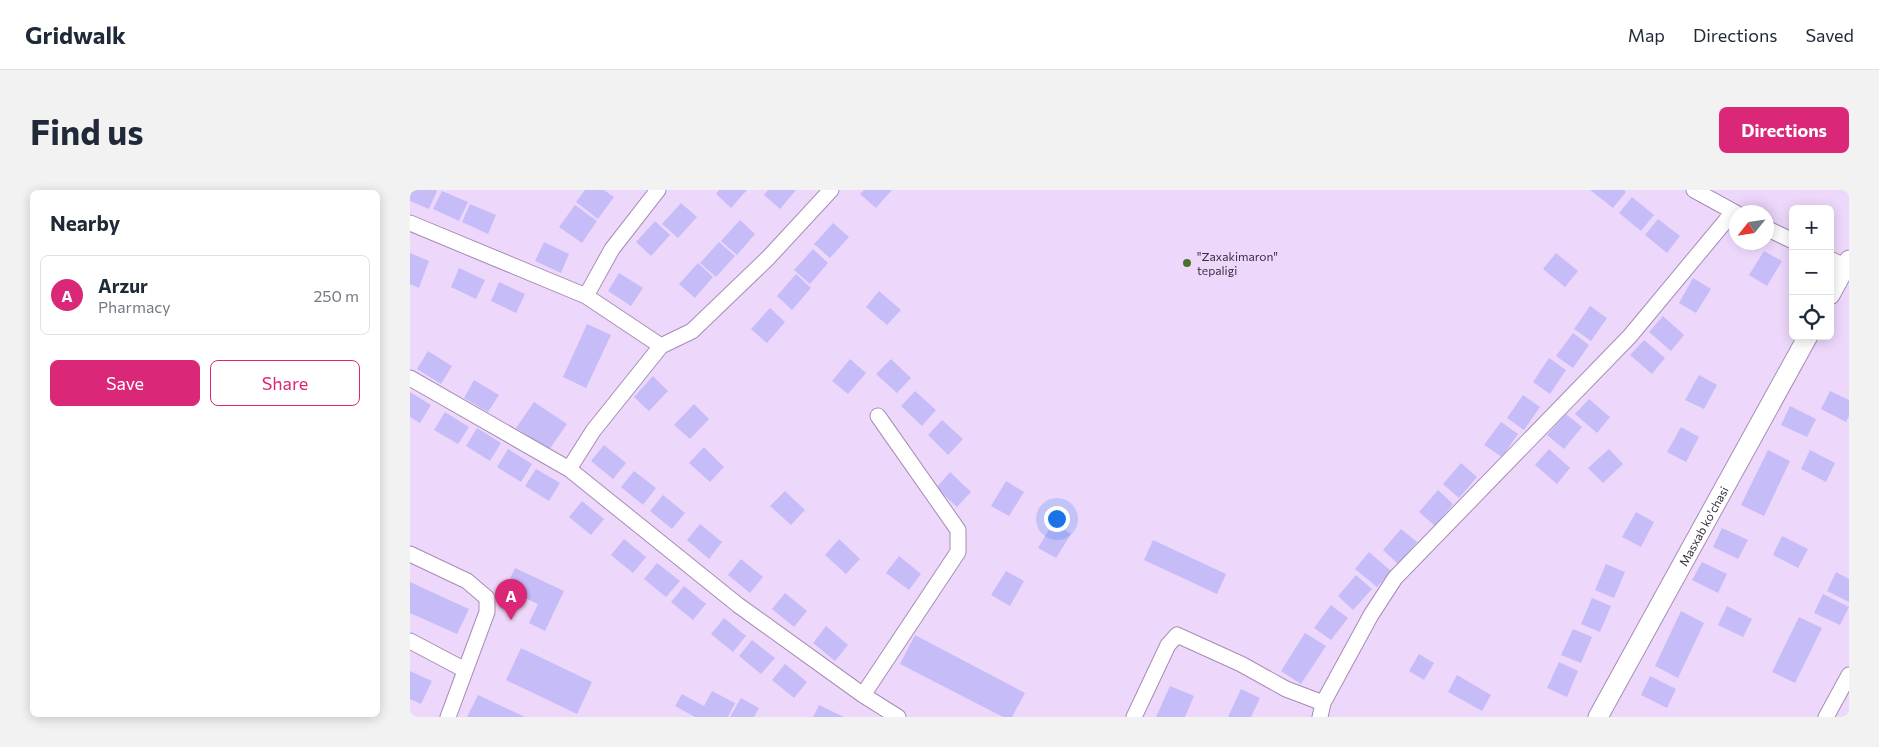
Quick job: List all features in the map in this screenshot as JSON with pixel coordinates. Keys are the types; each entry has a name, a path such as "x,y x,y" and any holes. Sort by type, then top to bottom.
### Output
{"main road":[{"path":"1834,286 1844,264"},
{"name":"Masxab ko'chasi","path":"1598,717 1806,340"}],"street":[{"path":"586,296 612,249 658,190"},
{"path":"569,469 593,431 661,346 692,331 768,258 831,190"},
{"path":"1694,190 1729,210"},
{"path":"1134,717 1168,645 1177,635 1241,664 1322,710 1371,615 1395,578 1630,336 1729,220"},
{"path":"411,226 586,296 661,346"},
{"path":"1774,232 1789,239"},
{"path":"410,378 569,469 738,605 898,717"},
{"path":"863,694 958,552 958,530 878,416"},
{"path":"410,554 466,580 487,598 487,612 448,717"},
{"path":"410,641 465,670"},
{"path":"1826,717 1849,675"}],"building":[{"path":"410,190 437,191 429,209 410,201"},
{"path":"585,190 604,190 614,197 598,219 576,202"},
{"path":"719,190 747,190 731,208 716,194"},
{"path":"768,190 796,190 780,209 764,195"},
{"path":"864,190 892,190 876,208 860,194"},
{"path":"1590,190 1624,190 1626,192 1613,208"},
{"path":"442,191 468,202 459,221 433,209"},
{"path":"1632,197 1654,215 1641,231 1619,213"},
{"path":"681,203 697,217 678,238 662,224"},
{"path":"470,204 496,215 488,234 462,222"},
{"path":"575,205 597,221 582,243 559,227"},
{"path":"1658,219 1680,236 1667,253 1645,235"},
{"path":"740,220 755,234 737,255 721,241"},
{"path":"655,221 670,235 651,256 636,242"},
{"path":"833,223 849,237 830,258 814,244"},
{"path":"544,242 569,254 561,273 535,261"},
{"path":"719,242 735,256 716,277 700,263"},
{"path":"813,249 828,263 810,284 794,270"},
{"path":"1764,251 1782,261 1767,286 1749,275"},
{"path":"410,253 429,261 419,288 410,284"},
{"path":"1556,253 1578,271 1565,287 1543,269"},
{"path":"698,263 713,277 695,298 679,284"},
{"path":"459,268 485,280 476,299 451,287"},
{"path":"619,273 643,288 631,306 608,291"},
{"path":"796,274 811,288 792,310 777,296"},
{"path":"1693,278 1711,289 1696,313 1679,303"},
{"path":"499,282 525,294 516,313 491,301"},
{"path":"879,291 901,310 887,325 866,307"},
{"path":"1590,306 1607,318 1591,341 1574,329"},
{"path":"770,308 785,322 767,343 751,329"},
{"path":"1663,316 1684,335 1671,351 1649,332"},
{"path":"587,324 611,335 586,388 563,377"},
{"path":"1573,333 1589,345 1573,368 1556,356"},
{"path":"1644,340 1665,358 1652,374 1630,355"},
{"path":"428,351 452,366 441,384 417,369"},
{"path":"1549,358 1566,370 1550,394 1533,382"},
{"path":"850,359 866,373 848,394 832,381"},
{"path":"891,359 911,378 897,393 876,374"},
{"path":"1699,375 1717,385 1704,409 1685,400"},
{"path":"653,376 668,391 649,411 634,397"},
{"path":"474,380 499,395 488,412 464,398"},
{"path":"915,391 936,410 922,426 901,406"},
{"path":"1830,391 1849,400 1849,416 1846,422 1821,409"},
{"path":"410,392 431,405 420,423 410,417"},
{"path":"1523,395 1540,407 1524,430 1507,418"},
{"path":"1589,399 1610,417 1597,433 1575,414"},
{"path":"534,402 567,424 549,450 516,428"},
{"path":"694,404 709,419 690,439 674,425"},
{"path":"1790,406 1816,419 1807,437 1781,425"},
{"path":"445,412 469,427 458,444 434,430"},
{"path":"1566,414 1582,427 1564,449 1547,435"},
{"path":"942,420 963,439 948,455 928,435"},
{"path":"1501,422 1518,434 1502,457 1484,445"},
{"path":"1681,427 1699,437 1686,462 1667,452"},
{"path":"477,428 501,443 490,461 466,446"},
{"path":"604,445 626,463 613,479 591,461"},
{"path":"704,447 724,467 710,482 689,463"},
{"path":"508,449 532,464 521,482 497,467"},
{"path":"1549,449 1570,468 1557,484 1535,465"},
{"path":"1609,449 1623,464 1603,483 1588,468"},
{"path":"1768,450 1790,461 1764,516 1741,505"},
{"path":"1810,450 1835,463 1826,482 1801,469"},
{"path":"1461,463 1477,477 1459,498 1443,484"},
{"path":"536,469 560,483 549,501 525,486"},
{"path":"634,471 656,488 643,505 621,487"},
{"path":"950,472 971,492 957,507 936,488"},
{"path":"1006,481 1024,492 1009,516 991,506"},
{"path":"1438,490 1453,504 1435,526 1419,512"},
{"path":"785,491 805,510 791,525 770,506"},
{"path":"663,495 685,513 672,529 650,511"},
{"path":"582,501 604,519 591,535 569,517"},
{"path":"1636,512 1654,522 1641,547 1622,537"},
{"path":"1053,523 1071,534 1056,558 1038,548"},
{"path":"700,524 722,542 709,559 687,540"},
{"path":"1722,528 1748,540 1738,559 1713,547"},
{"path":"1401,529 1417,542 1398,564 1383,550"},
{"path":"1782,536 1808,549 1798,568 1773,555"},
{"path":"624,539 646,557 633,573 611,555"},
{"path":"839,539 860,559 846,574 825,555"},
{"path":"1153,540 1226,574 1217,594 1144,560"},
{"path":"1369,552 1391,571 1377,587 1355,569"},
{"path":"899,556 921,574 909,590 886,573"},
{"path":"741,559 763,577 750,593 728,575"},
{"path":"1702,562 1727,574 1718,593 1692,580"},
{"path":"657,563 680,581 666,597 644,579"},
{"path":"1606,564 1625,572 1614,598 1595,590"},
{"path":"515,568 564,591 545,631 529,623 538,604 505,589"},
{"path":"1006,571 1024,581 1010,606 991,595"},
{"path":"1836,572 1849,579 1849,602 1827,591"},
{"path":"1356,575 1372,589 1353,610 1338,596"},
{"path":"410,582 469,609 457,634 410,613"},
{"path":"684,586 706,604 693,620 671,602"},
{"path":"785,593 807,611 794,627 772,609"},
{"path":"1823,594 1849,607 1840,625 1814,613"},
{"path":"1592,598 1611,606 1600,632 1581,624"},
{"path":"1331,605 1348,618 1331,640 1314,628"},
{"path":"1727,606 1752,619 1743,637 1718,625"},
{"path":"1681,611 1704,623 1678,678 1655,666"},
{"path":"1799,617 1822,628 1795,683 1772,672"},
{"path":"724,618 746,636 733,652 711,634"},
{"path":"826,626 848,645 835,661 813,643"},
{"path":"1573,629 1592,637 1581,663 1561,655"},
{"path":"1305,633 1326,646 1301,684 1281,671"},
{"path":"915,635 1025,693 1012,717 1003,717 900,664"},
{"path":"752,640 775,658 761,674 739,656"},
{"path":"521,648 592,682 577,714 506,680"},
{"path":"1419,654 1434,663 1424,680 1409,671"},
{"path":"1559,662 1578,671 1567,697 1547,688"},
{"path":"785,664 807,682 794,698 772,680"},
{"path":"410,671 432,681 421,704 410,699"},
{"path":"1457,675 1491,695 1482,711 1448,692"},
{"path":"1650,676 1676,689 1667,708 1641,695"},
{"path":"1170,686 1194,696 1185,717 1156,717"},
{"path":"1241,689 1260,698 1251,717 1228,717"},
{"path":"712,691 735,703 728,717 695,717 675,706 682,694 704,706"},
{"path":"478,695 525,717 467,717"},
{"path":"741,698 759,708 754,717 730,717"},
{"path":"819,705 844,717 813,717"}],"place":[{"name":"\"Zaxakimaron\" tepaligi","path":"1187,263"},
{"name":"Arzur","path":"511,620"}]}
